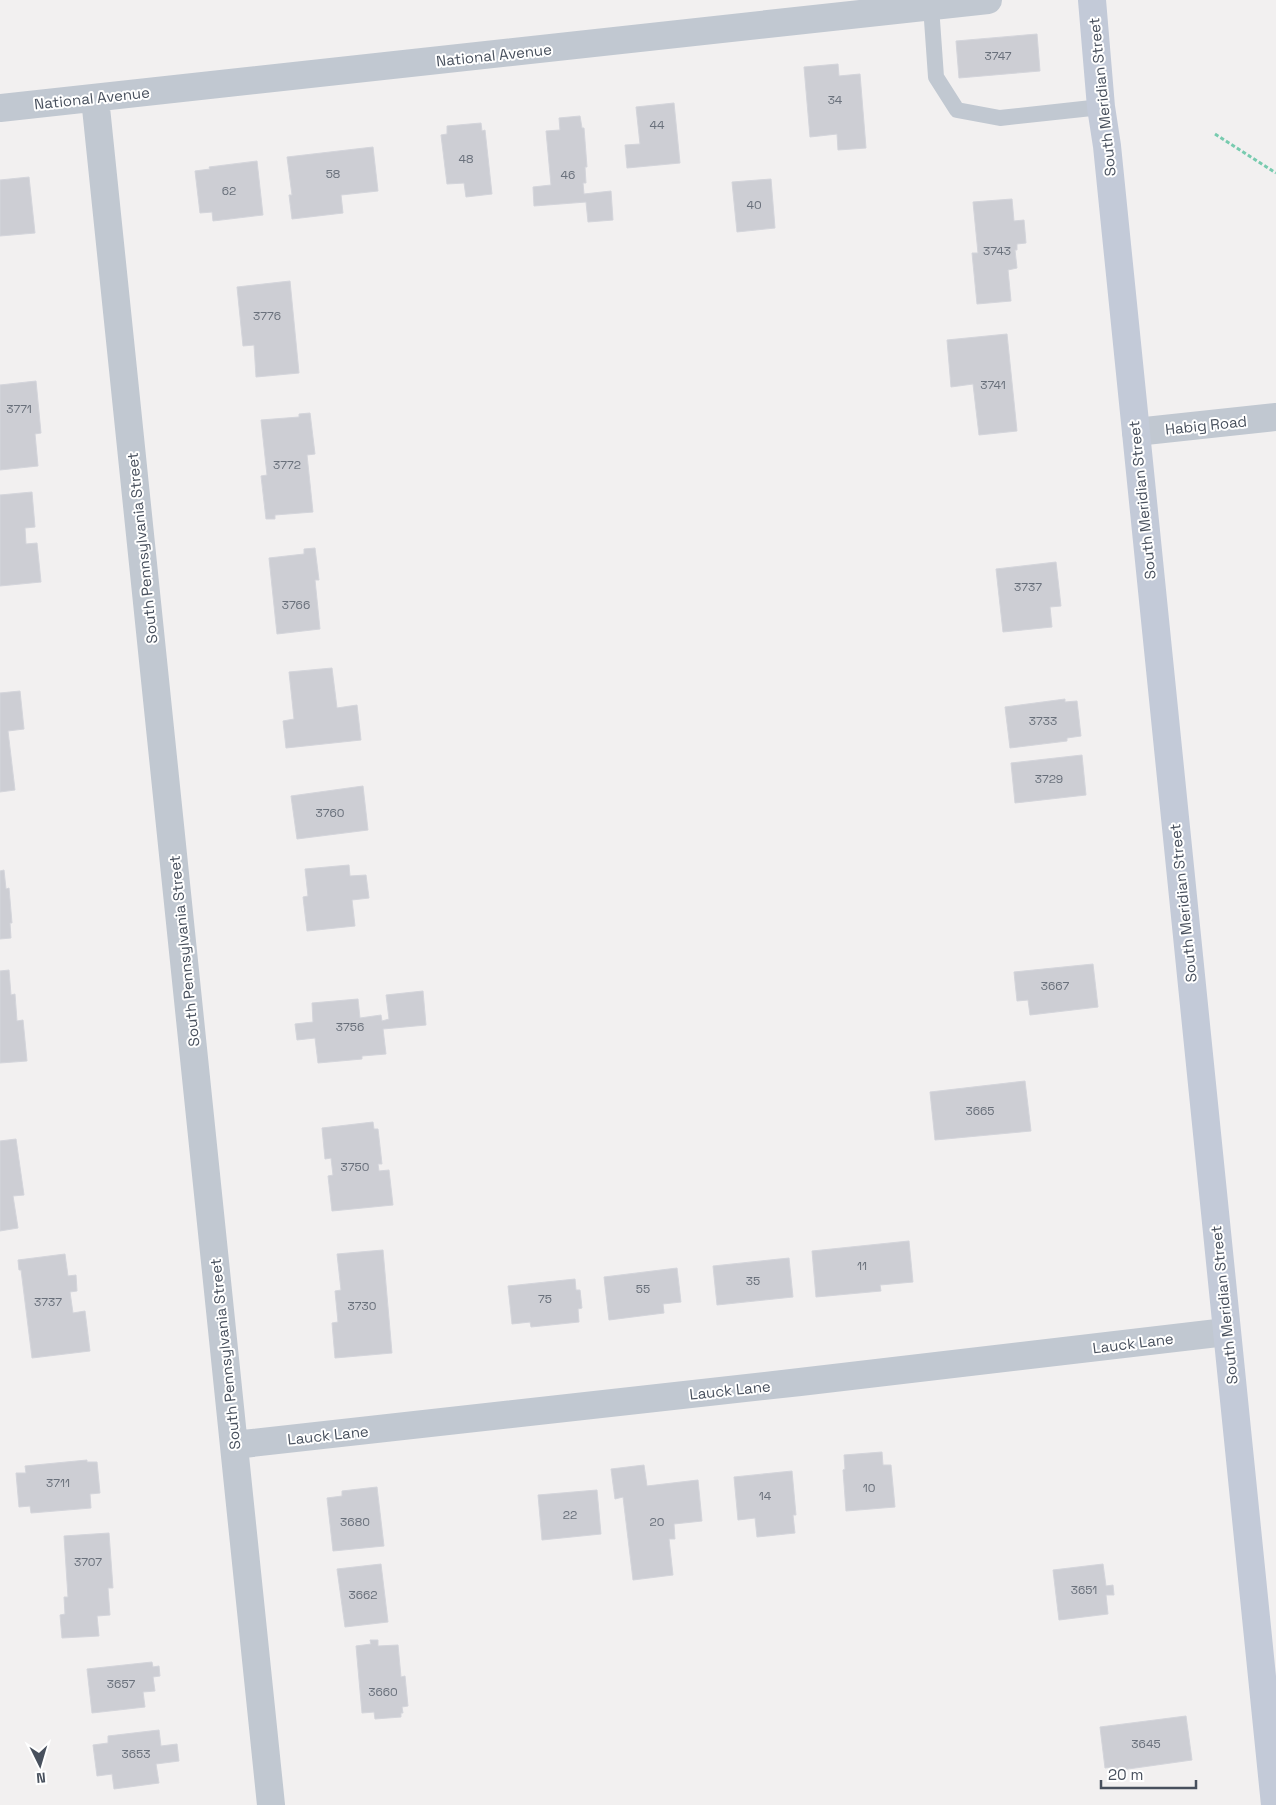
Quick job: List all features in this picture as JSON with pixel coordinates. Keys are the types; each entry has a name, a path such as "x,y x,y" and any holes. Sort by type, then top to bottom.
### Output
{"main road":[{"name":"South Meridian Street","path":"1092,0 1101,107 1107,146 1275,1805"}],"street":[{"name":"National Avenue","path":"0,108 988,0"},
{"name":"South Pennsylvania Street","path":"95,98 271,1805"},
{"name":"Habig Road","path":"1136,432 1276,417"},
{"name":"Lauck Lane","path":"234,1445 810,1381 1226,1332"}],"lane":[{"path":"931,6 936,77 957,110 1000,118 1101,107"}],"path":[{"path":"1215,134 1276,173"}],"building":[{"path":"1037,34 1040,71 959,78 956,41"},
{"path":"838,64 839,76 860,74 866,148 838,150 837,134 810,137 804,67"},
{"path":"674,103 680,163 627,168 625,145 640,144 636,107"},
{"path":"580,116 582,128 584,128 587,167 585,167 586,183 583,183 584,194 611,191 613,220 588,222 586,202 534,206 533,187 551,185 546,131 560,130 559,118"},
{"path":"481,123 482,131 485,130 492,194 466,197 464,183 447,184 441,135 447,134 447,126"},
{"path":"373,147 378,191 341,195 343,213 292,219 289,195 292,195 287,157"},
{"path":"257,161 263,215 213,221 212,212 200,213 195,171 210,169 209,167"},
{"path":"29,177 35,233 0,236 0,180"},
{"path":"771,179 775,228 737,232 732,182"},
{"path":"1012,199 1014,221 1024,220 1026,243 1017,244 1017,250 1015,250 1017,268 1008,270 1011,301 977,304 972,253 978,253 973,202"},
{"path":"290,281 299,373 256,377 254,345 243,346 237,287"},
{"path":"1007,334 1017,431 979,435 973,384 951,387 947,340"},
{"path":"36,381 41,433 35,434 38,466 0,470 0,385"},
{"path":"310,413 315,454 307,455 313,512 275,515 275,519 266,519 261,476 267,475 261,420 299,417 299,414"},
{"path":"32,492 35,527 25,528 26,544 37,543 41,582 0,586 0,495"},
{"path":"315,548 319,580 315,580 320,629 277,634 269,558 304,554 304,549"},
{"path":"1056,562 1061,606 1050,607 1052,627 1003,632 996,569"},
{"path":"332,668 337,708 357,705 361,740 286,748 283,721 294,719 289,672"},
{"path":"20,691 24,729 8,731 15,790 0,792 0,693"},
{"path":"1065,699 1065,702 1077,701 1081,736 1067,738 1067,741 1010,748 1005,707"},
{"path":"1082,755 1086,795 1015,803 1011,763"},
{"path":"363,786 368,830 297,839 291,796"},
{"path":"349,865 350,876 366,875 369,898 352,900 355,926 307,931 303,897 308,896 305,869"},
{"path":"4,870 6,889 9,888 12,923 10,923 11,938 0,939 0,871"},
{"path":"1093,964 1098,1007 1030,1015 1028,1000 1017,1001 1014,972"},
{"path":"9,970 11,995 15,994 17,1021 23,1020 27,1061 0,1063 0,971"},
{"path":"423,991 426,1025 383,1029 386,1054 362,1056 362,1059 318,1063 315,1038 297,1040 295,1024 313,1022 312,1003 358,999 360,1018 381,1015 382,1021 389,1019 386,995"},
{"path":"1025,1081 1031,1131 935,1140 930,1092"},
{"path":"373,1122 374,1129 378,1129 382,1164 378,1164 379,1171 389,1170 393,1205 332,1211 328,1176 333,1175 331,1158 325,1159 322,1128"},
{"path":"16,1139 24,1195 13,1196 18,1228 0,1231 0,1141"},
{"path":"909,1241 913,1282 880,1285 881,1291 816,1297 812,1251"},
{"path":"383,1250 392,1353 335,1358 332,1323 338,1322 335,1291 341,1290 337,1254"},
{"path":"65,1254 68,1276 76,1275 77,1291 70,1292 73,1313 85,1311 90,1351 32,1358 21,1270 19,1270 18,1260"},
{"path":"789,1258 793,1297 717,1305 713,1266"},
{"path":"677,1268 681,1302 663,1304 664,1313 609,1320 604,1277"},
{"path":"575,1279 576,1290 580,1290 582,1308 578,1309 579,1322 531,1327 530,1322 512,1324 508,1286"},
{"path":"882,1452 883,1465 891,1465 895,1507 846,1511 843,1470 845,1469 844,1455"},
{"path":"87,1460 87,1462 97,1462 100,1493 90,1494 91,1508 31,1513 30,1506 19,1507 16,1473 26,1473 25,1466"},
{"path":"644,1465 647,1486 698,1480 702,1521 674,1524 675,1539 669,1539 673,1575 633,1580 623,1497 615,1499 611,1469"},
{"path":"792,1471 796,1515 793,1515 795,1533 757,1537 755,1518 738,1520 734,1477"},
{"path":"377,1487 384,1546 333,1551 327,1498 342,1496 342,1491"},
{"path":"597,1490 601,1534 542,1540 538,1495"},
{"path":"109,1533 113,1588 108,1588 110,1615 97,1616 99,1636 62,1638 60,1615 65,1614 64,1597 68,1597 64,1536"},
{"path":"381,1564 388,1622 345,1627 337,1569"},
{"path":"1103,1564 1106,1586 1113,1585 1114,1595 1106,1595 1108,1614 1059,1620 1053,1570"},
{"path":"370,1640 378,1640 378,1646 398,1645 401,1677 405,1676 408,1706 402,1707 403,1713 401,1713 401,1717 375,1719 374,1712 362,1713 356,1646 371,1644"},
{"path":"152,1662 153,1667 159,1666 160,1676 153,1677 155,1691 143,1692 145,1707 92,1713 87,1669"},
{"path":"1186,1716 1192,1760 1114,1771 1114,1767 1105,1768 1100,1727"},
{"path":"159,1730 161,1746 177,1744 179,1761 156,1764 159,1783 114,1789 112,1774 97,1776 93,1745 108,1743 108,1736"}]}
